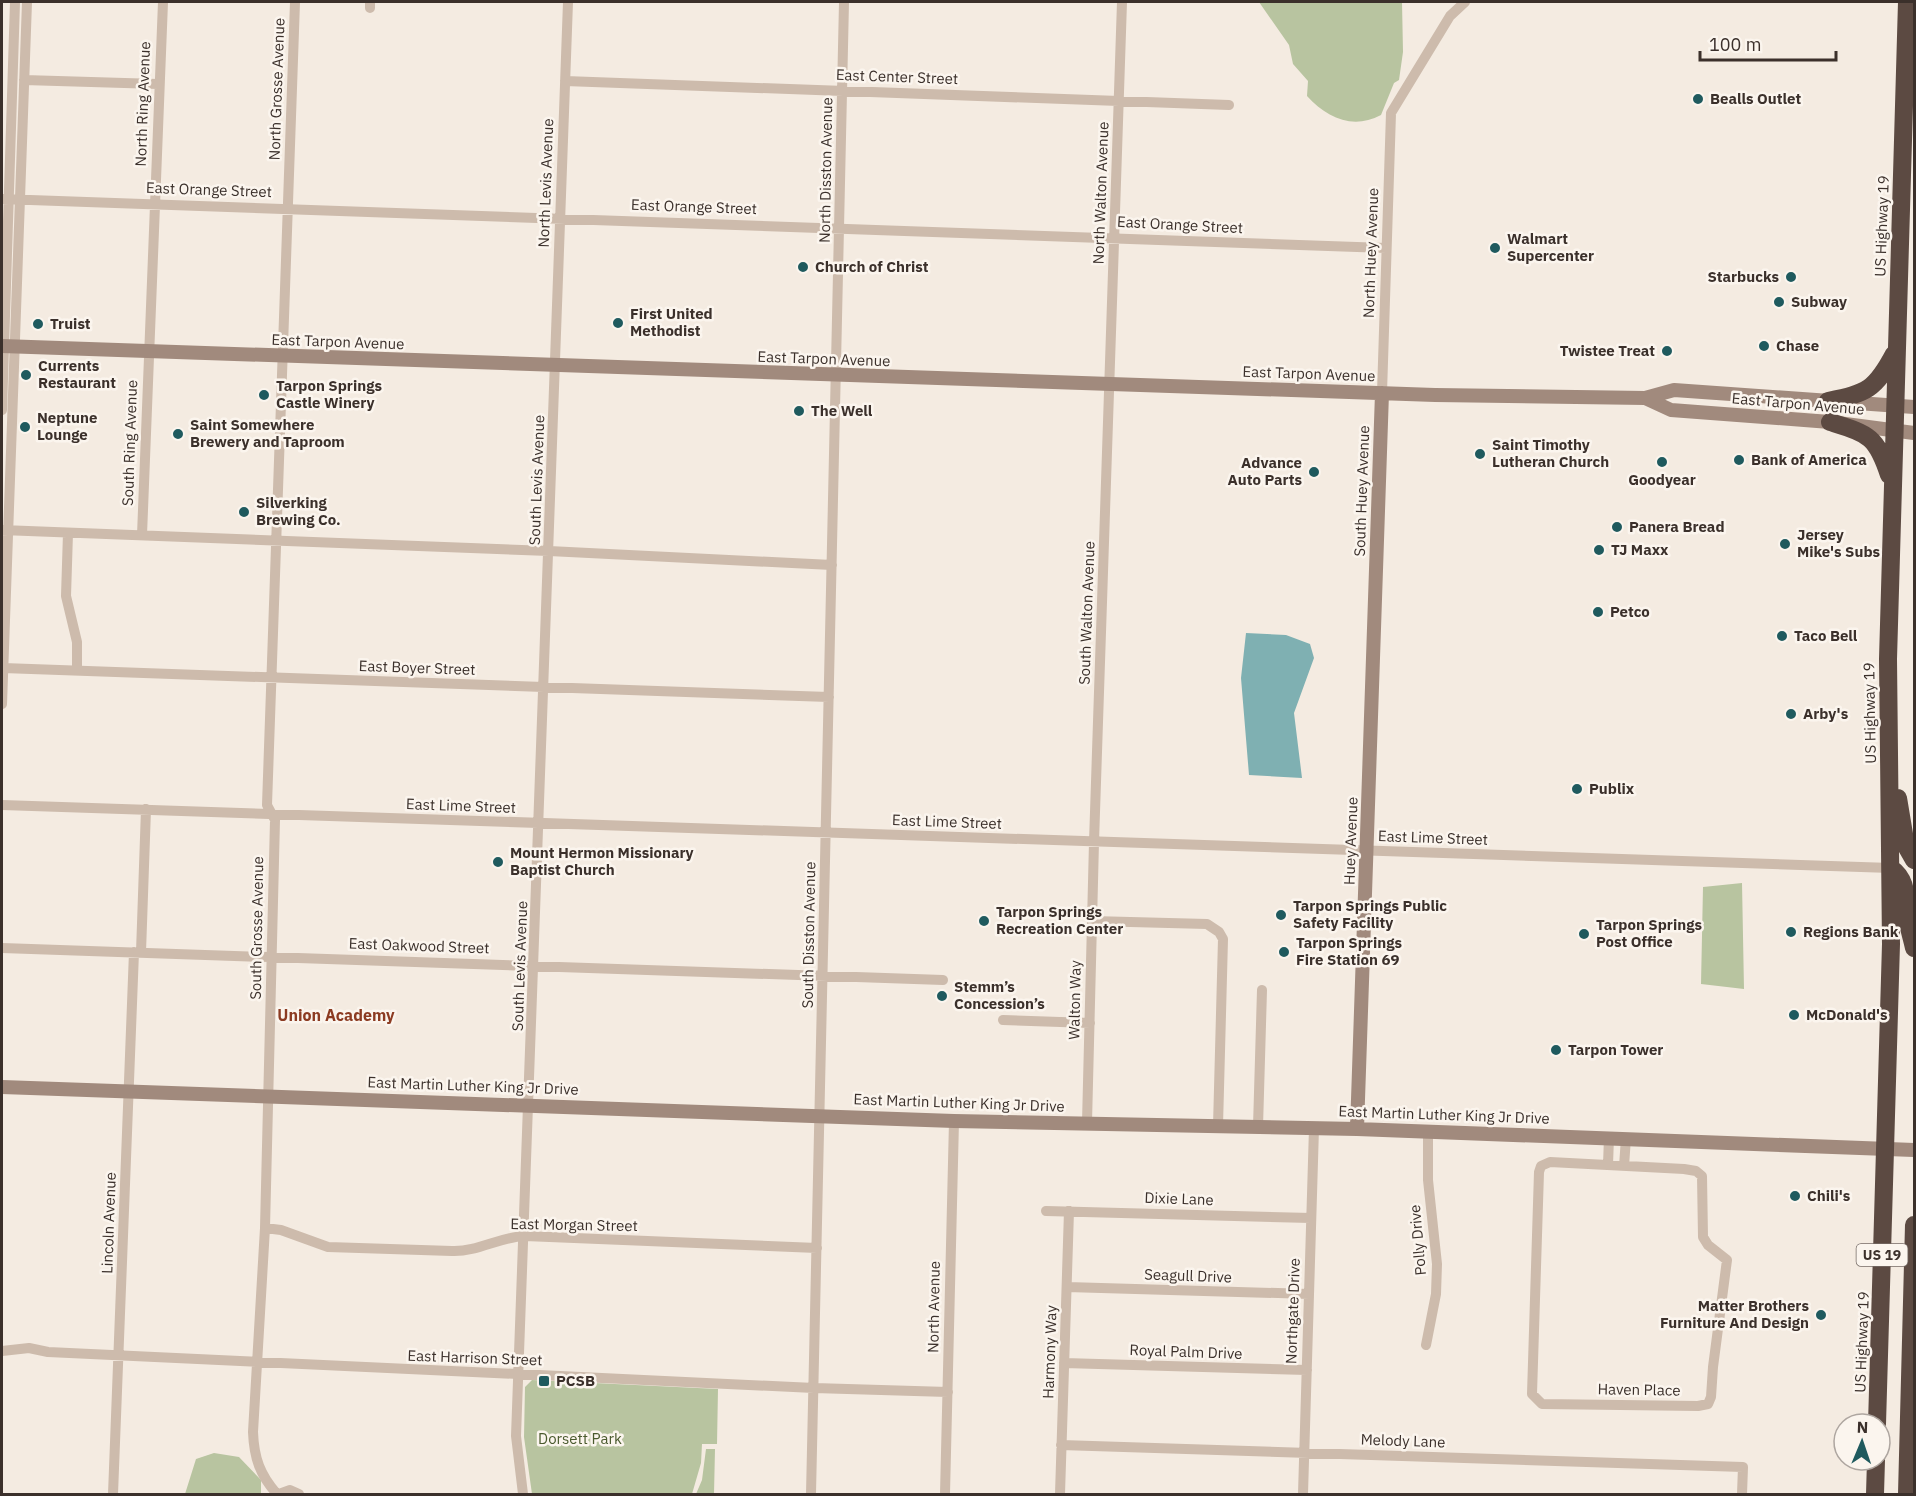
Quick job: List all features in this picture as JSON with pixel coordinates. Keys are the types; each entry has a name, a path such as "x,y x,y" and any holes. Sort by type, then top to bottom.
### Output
{"highway":[{"name":"US Highway 19","path":"1877,1412 1886,1147 1891,868 1887,659 1907,2"},
{"path":"1828,401 1862,394 1873,387 1883,375 1897,349"},
{"path":"1830,422 1868,436 1880,451 1893,485"},
{"path":"1889,761 1904,824 1906,846 1914,860"},
{"path":"1891,868 1899,874 1904,884 1907,917 1914,948"},
{"name":"US 19","path":"1907,1494 1914,1225"},
{"path":"1875,1494 1876,1472"},
{"path":"1877,1472 1880,1494"}],"street":[{"path":"2,704 10,530 5,200 7,79 15,2"},
{"path":"2,410 20,200 27,2"},
{"name":"North Ring Avenue","path":"148,351 163,2"},
{"name":"North Grosse Avenue","path":"283,357 295,2"},
{"name":"North Levis Avenue","path":"555,365 568,2"},
{"name":"North Disston Avenue","path":"837,375 844,2"},
{"name":"North Walton Avenue","path":"1109,385 1122,2"},
{"name":"North Huey Avenue","path":"1382,393 1391,113 1450,16 1465,2"},
{"path":"24,80 158,84"},
{"name":"East Center Street","path":"565,81 1229,105"},
{"name":"East Orange Street","path":"5,200 154,203 1386,248"},
{"name":"East Tarpon Avenue","path":"7,347 1382,393 1645,398 1674,390 1914,407"},
{"name":"South Ring Avenue","path":"142,535 148,351"},
{"name":"South Grosse Avenue","path":"283,357 267,805 275,820 265,1228 254,1455 258,1467 278,1494 290,1490 299,1494"},
{"name":"South Levis Avenue","path":"523,1494 516,1436 530,1105 555,365"},
{"name":"South Disston Avenue","path":"811,1494 837,375"},
{"name":"South Walton Avenue","path":"1094,842 1109,385"},
{"name":"South Huey Avenue","path":"1375,590 1382,393"},
{"name":"East Tarpon Avenue","path":"1645,398 1671,410 1830,422 1914,433"},
{"path":"10,530 549,550 832,565"},
{"path":"68,533 66,596 76,642 77,670"},
{"name":"Huey Avenue","path":"1357,1129 1375,590"},
{"name":"East Boyer Street","path":"3,668 830,697"},
{"name":"East Lime Street","path":"2,805 1891,868"},
{"name":"Lincoln Avenue","path":"113,1494 129,1091 146,809"},
{"name":"Walton Way","path":"1087,1123 1094,842"},
{"path":"1092,921 1200,923 1207,924 1219,932 1223,939 1218,1126"},
{"name":"East Oakwood Street","path":"2,948 535,964 943,980"},
{"path":"1258,1127 1262,990"},
{"path":"1003,1020 1090,1023"},
{"name":"East Martin Luther King Jr Drive","path":"2,1087 954,1120 1428,1131 1886,1147 1914,1150"},
{"name":"North Avenue","path":"945,1494 954,1120"},
{"name":"Northgate Drive","path":"1303,1494 1314,1128"},
{"name":"Polly Drive","path":"1426,1345 1436,1294 1437,1264 1428,1180 1428,1131"},
{"path":"1608,1165 1609,1137"},
{"path":"1624,1166 1626,1138"},
{"name":"Haven Place","path":"1550,1162 1608,1165 1689,1169 1700,1174 1703,1179 1703,1237 1706,1244 1727,1260 1714,1355 1712,1397 1704,1405 1542,1404 1532,1394 1539,1172 1541,1166 1550,1162"},
{"name":"Dixie Lane","path":"1046,1211 1311,1218"},
{"name":"Harmony Way","path":"1060,1494 1069,1211"},
{"name":"East Morgan Street","path":"265,1228 281,1230 328,1246 460,1252 477,1249 506,1238 525,1236 817,1248"},
{"name":"Seagull Drive","path":"1067,1287 1309,1294"},
{"name":"East Harrison Street","path":"2,1351 29,1348 48,1352 258,1363 948,1392"},
{"name":"Royal Palm Drive","path":"1064,1363 1307,1370"},
{"name":"Melody Lane","path":"1061,1445 1743,1467 1742,1494"}],"green space":[{"path":"1259,2 1402,2 1403,52 1399,80 1394,83 1381,115 1371,119 1351,121 1332,116 1315,104 1307,96 1308,81 1293,64 1289,45"},
{"path":"1742,883 1744,989 1701,984 1703,887"},
{"name":"Dorsett Park","path":"532,1380 718,1389 717,1444 702,1444 701,1463 692,1494 532,1494 524,1437 525,1387"},
{"path":"706,1449 715,1449 714,1494 696,1494 702,1480"},
{"path":"214,1453 239,1457 261,1480 261,1494 185,1494 196,1459"}],"water":[{"path":"1246,633 1286,635 1310,644 1314,658 1294,713 1302,778 1249,775 1241,678"}],"place":[{"name":"Bealls Outlet","path":"1698,99"},
{"name":"Walmart Supercenter","path":"1495,248"},
{"name":"Church of Christ","path":"803,267"},
{"name":"Starbucks","path":"1791,277"},
{"name":"Subway","path":"1779,302"},
{"name":"First United Methodist","path":"618,323"},
{"name":"Truist","path":"38,324"},
{"name":"Chase","path":"1764,346"},
{"name":"Twistee Treat","path":"1667,351"},
{"name":"Currents Restaurant","path":"26,375"},
{"name":"Tarpon Springs Castle Winery","path":"264,395"},
{"name":"The Well","path":"799,411"},
{"name":"Neptune Lounge","path":"25,427"},
{"name":"Saint Somewhere Brewery and Taproom","path":"178,434"},
{"name":"Saint Timothy Lutheran Church","path":"1480,454"},
{"name":"Bank of America","path":"1739,460"},
{"name":"Goodyear","path":"1662,462"},
{"name":"Advance Auto Parts","path":"1314,472"},
{"name":"Silverking Brewing Co.","path":"244,512"},
{"name":"Panera Bread","path":"1617,527"},
{"name":"Jersey Mike's Subs","path":"1785,544"},
{"name":"TJ Maxx","path":"1599,550"},
{"name":"Petco","path":"1598,612"},
{"name":"Taco Bell","path":"1782,636"},
{"name":"Arby's","path":"1791,714"},
{"name":"Publix","path":"1577,789"},
{"name":"Mount Hermon Missionary Baptist Church","path":"498,862"},
{"name":"Tarpon Springs Public Safety Facility","path":"1281,915"},
{"name":"Tarpon Springs Recreation Center","path":"984,921"},
{"name":"Regions Bank","path":"1791,932"},
{"name":"Tarpon Springs Post Office","path":"1584,934"},
{"name":"Tarpon Springs Fire Station 69","path":"1284,952"},
{"name":"Stemm’s Concession’s","path":"942,996"},
{"name":"McDonald's","path":"1794,1015"},
{"name":"Tarpon Tower","path":"1556,1050"},
{"name":"Chili's","path":"1795,1196"},
{"name":"Matter Brothers Furniture And Design","path":"1821,1315"},
{"name":"PCSB","path":"544,1381"}],"district":[{"name":"Union Academy","path":"336,1015"}]}
